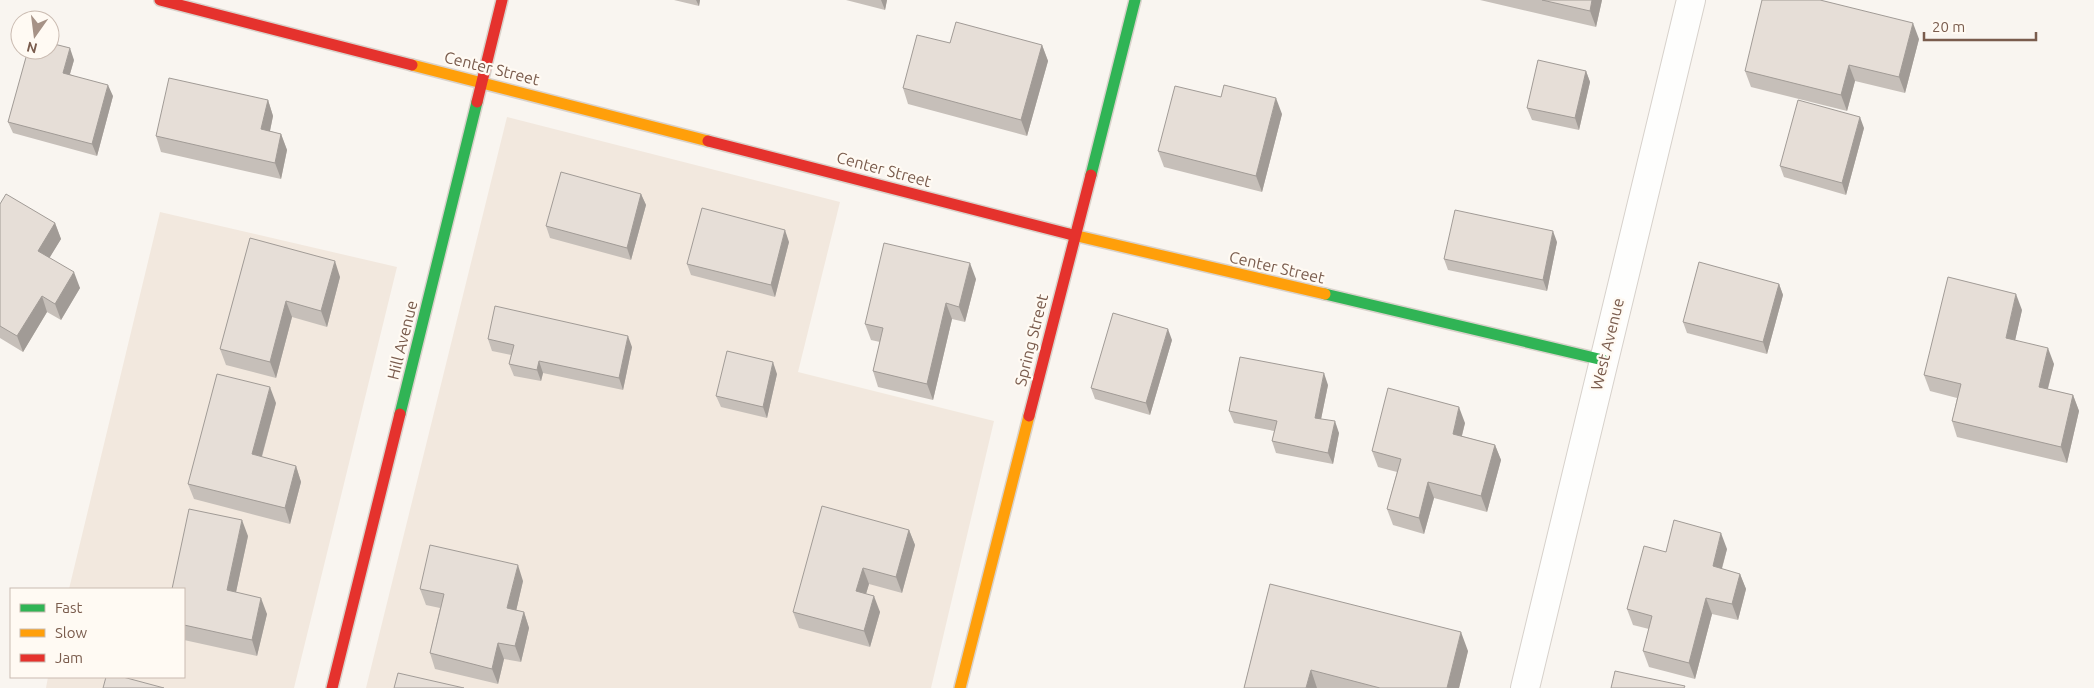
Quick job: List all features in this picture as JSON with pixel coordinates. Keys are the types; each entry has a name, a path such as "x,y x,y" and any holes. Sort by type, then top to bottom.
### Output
{"street":[{"name":"Center Street","path":"160,0 1075,236 1603,360"},
{"name":"Hill Avenue","path":"332,688 502,0"},
{"name":"Spring Street","path":"960,688 1135,0"},
{"name":"West Avenue","path":"1526,688 1603,360 1692,0"}],"shaded area":[{"path":"507,117 840,202 798,372 994,421 931,688 366,688"},
{"path":"160,212 397,267 294,688 46,688 48,678 185,678 185,588 69,588"}],"building":[{"path":"1542,0 1592,0 1590,11"},
{"path":"1762,0 1820,0 1913,23 1899,77 1849,65 1841,95 1745,71"},
{"path":"956,22 1042,45 1021,120 903,88 917,35 950,43"},
{"path":"60,46 70,48 63,73 108,85 92,144 8,122 25,60 60,60"},
{"path":"1538,60 1586,71 1575,118 1527,108"},
{"path":"169,78 268,100 261,129 281,134 275,163 156,136"},
{"path":"1224,85 1276,98 1256,176 1158,151 1175,86 1221,97"},
{"path":"1798,100 1860,117 1842,183 1780,166"},
{"path":"561,172 641,194 627,248 546,226"},
{"path":"6,194 55,223 38,251 74,272 55,304 42,296 17,336 0,326 0,204"},
{"path":"702,208 785,230 771,285 687,264"},
{"path":"1455,210 1553,231 1543,280 1444,259"},
{"path":"250,238 335,261 321,311 286,301 270,362 220,349"},
{"path":"884,243 970,263 959,307 946,303 927,384 873,371 883,328 865,324"},
{"path":"1699,262 1779,284 1763,342 1683,322"},
{"path":"1948,277 2016,294 2006,338 2048,348 2039,387 2073,395 2061,447 1952,421 1961,384 1924,375"},
{"path":"495,306 628,336 619,378 539,361 537,370 509,364 514,345 488,339"},
{"path":"1113,313 1168,329 1146,403 1091,388"},
{"path":"727,351 773,362 763,407 716,396"},
{"path":"1240,357 1324,373 1315,418 1335,421 1328,453 1272,441 1277,421 1229,411"},
{"path":"217,374 270,387 252,454 296,466 285,508 188,484"},
{"path":"1388,388 1459,407 1453,434 1495,445 1481,496 1428,482 1419,518 1387,509 1401,459 1372,451"},
{"path":"822,506 909,530 896,577 863,568 856,591 874,596 864,631 793,612"},
{"path":"189,509 242,520 227,590 261,598 252,640 185,625 185,588 172,588"},
{"path":"1674,520 1721,533 1713,566 1740,574 1732,604 1706,598 1689,663 1643,651 1652,616 1627,609 1644,546 1666,552"},
{"path":"430,545 518,565 507,608 524,612 515,646 498,643 492,669 430,653 444,594 420,589"},
{"path":"1270,584 1461,632 1447,688 1380,688 1311,670 1306,688 1244,688"},
{"path":"1615,671 1685,686 1684,688 1611,688"},
{"path":"398,673 464,688 394,688"},
{"path":"106,678 127,678 164,688 103,688"}],"traffic: fast":[{"path":"1091,175 1135,0"},
{"path":"400,414 477,102"},
{"path":"1325,294 1603,360"}],"traffic: slow":[{"path":"412,65 708,141"},
{"path":"1069,234 1325,294"},
{"path":"960,688 1029,416"}],"traffic: jam":[{"path":"160,0 412,65"},
{"path":"477,102 502,0"},
{"path":"708,141 1069,234"},
{"path":"1029,416 1091,175"},
{"path":"332,688 400,414"}]}
